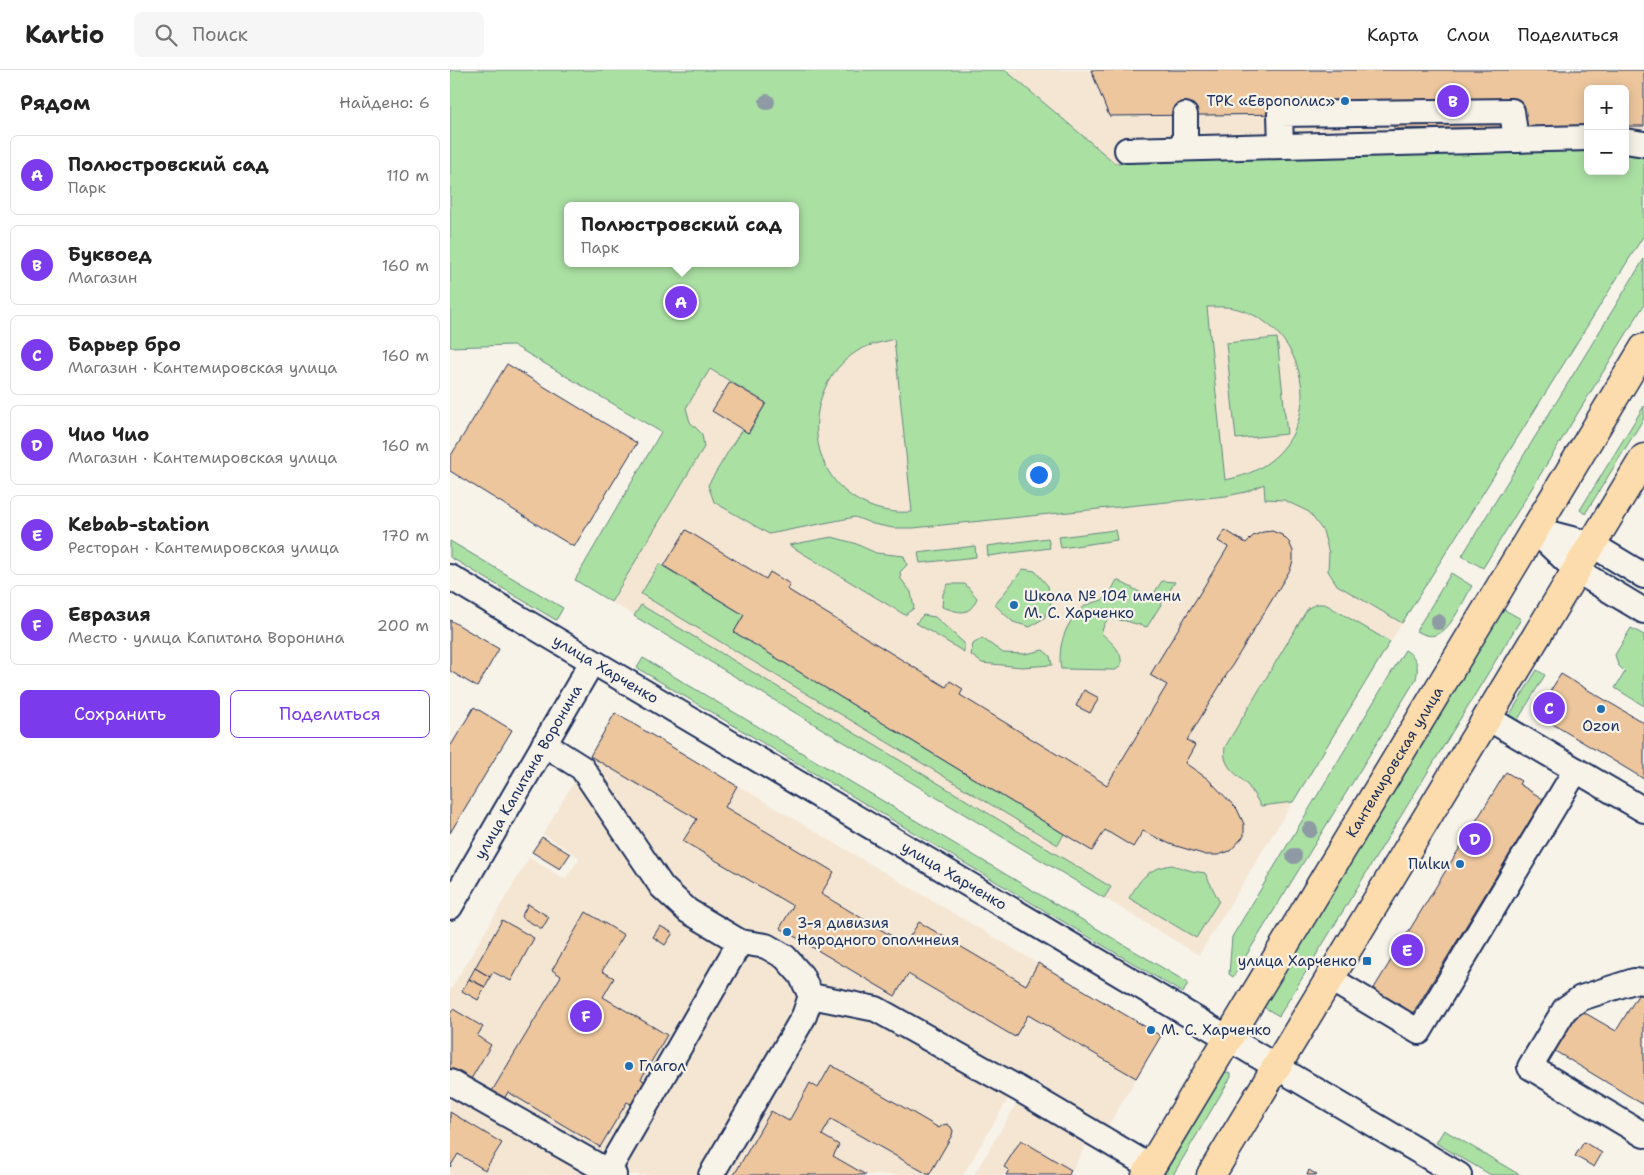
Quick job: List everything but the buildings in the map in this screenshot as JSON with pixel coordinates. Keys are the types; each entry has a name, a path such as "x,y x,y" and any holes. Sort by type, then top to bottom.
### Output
{"main road":[{"name":"Кантемировская улица","path":"1148,1171 1644,348"},
{"path":"1211,1175 1644,458"}],"street":[{"path":"1282,146 1280,114 1512,111 1516,140"},
{"path":"1185,115 1185,148"},
{"path":"1127,150 1584,138"},
{"path":"1629,142 1644,144"},
{"path":"1534,530 1591,544 1644,576"},
{"path":"1534,530 1576,570 1644,611"},
{"name":"улица Харченко","path":"450,577 1459,1175"},
{"name":"улица Капитана Воронина","path":"450,907 592,662"},
{"path":"1486,717 1644,810"},
{"path":"544,744 582,768 662,887 688,911 740,942 766,946 785,957 801,975 811,996 804,1016 711,1175"},
{"path":"1330,978 1418,1032 1576,770"},
{"path":"450,1082 611,1173 740,942"},
{"path":"1644,982 1634,981 1580,998 1565,1009 1530,1067 1644,1135"},
{"path":"811,996 876,1009 1012,1085 1148,1171"}],"shaded area":[{"path":"1005,70 1644,70 1644,158 1629,151 1629,85 1584,85 1584,151 1115,163"},
{"name":"Школа № 104 имени М. С. Харченко","path":"1312,259 1424,587 1199,955 575,580 661,432 513,345"},
{"path":"615,713 1161,1036 1104,1133 1018,1082 963,1175 450,1175 450,991 529,858 565,879 580,858 543,834","holes":["660,926 672,933 665,945 653,937"]},
{"path":"1017,1103 1086,1145 1069,1175 974,1175"}],"green space":[{"path":"450,70 1005,70 1115,163 1584,151 1584,175 1629,175 1629,151 1644,158 1644,235 1402,623 1337,585 1328,571 1329,553 1323,531 1309,512 1284,500 1265,499 1264,484 1246,492 1226,496 913,528 893,528 873,524 855,517 769,534 714,502 708,485 742,429 749,433 766,403 710,369 686,408 690,422 702,434 704,447 611,602 575,580 661,432 513,345 450,347","holes":["1207,307 1241,310 1263,321 1280,336 1293,355 1300,377 1302,400 1298,422 1287,443 1270,461 1243,476 1225,480","894,339 912,512 881,510 863,503 843,489 828,471 820,450 817,427 819,404 828,383 842,364 861,349"]},
{"path":"1644,259 1644,305 1483,568 1462,556"},
{"path":"1277,338 1287,434 1236,439 1226,343"},
{"path":"1644,406 1644,418 1585,514 1580,510"},
{"path":"1115,530 1117,540 1061,548 1059,537"},
{"path":"832,537 854,543 876,553 904,556 907,565 900,572 901,579 911,592 914,608 905,615 789,545"},
{"path":"1048,538 1050,548 988,556 987,546"},
{"path":"450,541 563,608 556,620 450,557"},
{"path":"975,546 976,557 920,563 918,553"},
{"path":"659,564 744,615 734,632 1064,834 1058,845 641,594"},
{"path":"1023,569 1035,571 1048,586 1051,603 1044,618 1030,627 1013,622 995,605"},
{"path":"1451,573 1472,586 1457,613 1448,626 1438,634 1429,636 1416,631"},
{"path":"1117,580 1151,598 1162,581 1175,582 1147,627 1126,621 1109,619 1105,623 1101,633 1116,647 1120,655 1121,665 1116,670 1061,669 1060,651 1068,626 1085,606 1107,597"},
{"path":"948,584 965,584 977,598 971,609 958,612 942,607 943,594"},
{"path":"1317,604 1325,604 1390,642 1293,802 1261,806 1248,786 1228,765 1225,747 1308,608"},
{"path":"641,605 1111,887 1104,898 634,616"},
{"path":"1503,609 1521,619 1279,1016 1262,1006"},
{"path":"923,615 935,617 964,643 964,652 916,623"},
{"path":"1631,628 1644,635 1644,706 1615,688 1625,672 1618,665 1615,655"},
{"path":"982,638 1003,653 1025,654 1043,650 1050,656 1052,665 1022,667 982,663 971,655 973,644"},
{"path":"1405,650 1415,659 1416,679 1233,977 1229,974 1232,937"},
{"path":"643,658 1188,983 1183,993 637,668"},
{"path":"1537,670 1545,675 1517,721 1509,716"},
{"path":"1172,865 1205,873 1219,901 1196,938 1129,898 1146,875 1157,869"},
{"path":"1224,1073 1231,1073 1231,1077 1173,1175 1164,1175"},
{"path":"1444,1130 1520,1175 1491,1175 1436,1143"}],"place":[{"name":"ТРК «Европолис»","path":"1345,101"},
{"name":"Буквоед","path":"1453,101"},
{"name":"Полюстровский сад","path":"681,302"},
{"name":"Школа № 104 имени М. С. Харченко","path":"1014,605"},
{"name":"Барьер бро","path":"1549,708"},
{"name":"Ozon","path":"1601,709"},
{"name":"Чио Чио","path":"1475,839"},
{"name":"Пиlки","path":"1460,864"},
{"name":"3-я дивизия Народного ополчнеия","path":"787,932"},
{"name":"Kebab-station","path":"1407,950"},
{"name":"улица Харченко","path":"1367,961"},
{"name":"Евразия","path":"586,1016"},
{"name":"М. С. Харченко","path":"1151,1030"},
{"name":"Глагол","path":"629,1066"}]}
